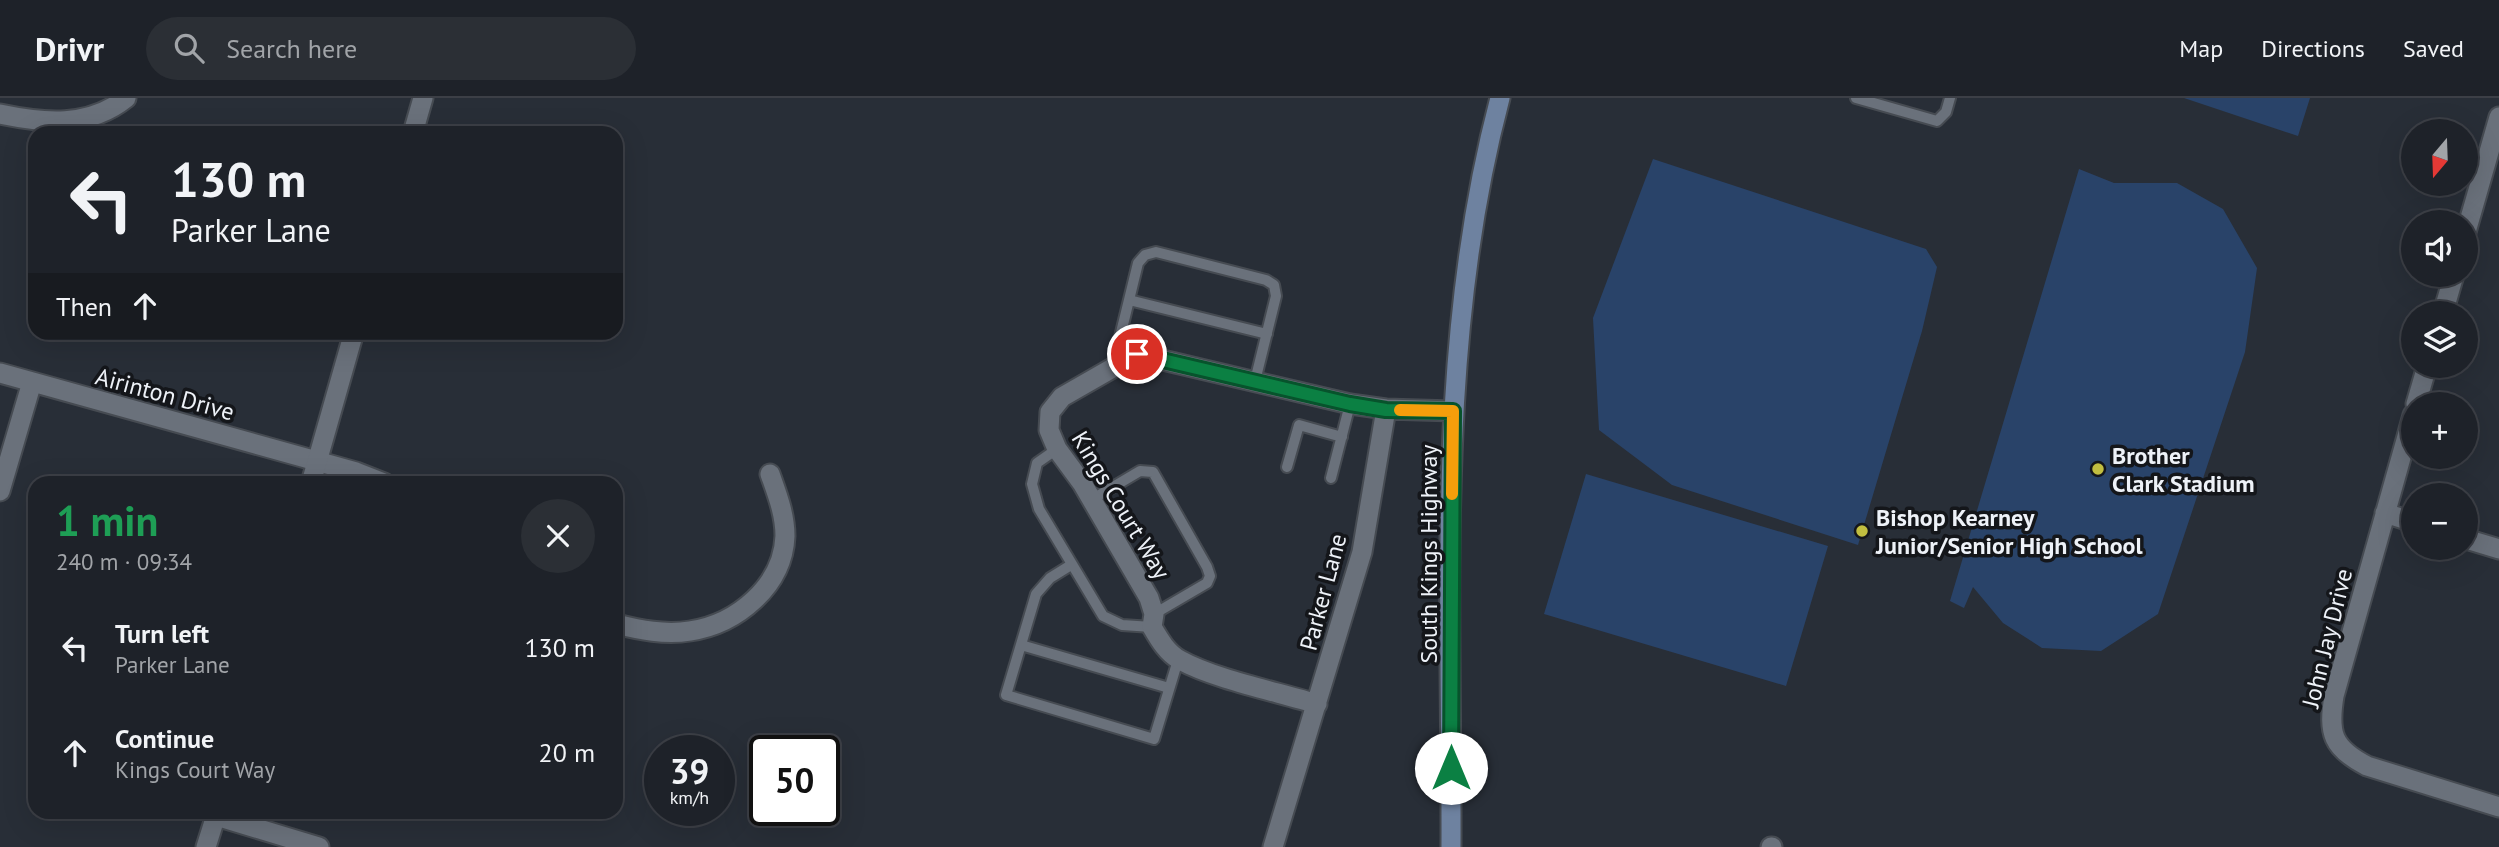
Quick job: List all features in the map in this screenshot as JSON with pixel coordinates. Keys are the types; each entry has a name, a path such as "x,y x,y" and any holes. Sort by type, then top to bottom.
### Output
{"main road":[{"name":"South Kings Highway","path":"1451,847 1453,411 1460,320 1473,216 1500,98"}],"street":[{"path":"0,114 57,122 89,118 126,98"},
{"path":"415,126 423,98"},
{"path":"2472,210 2499,117"},
{"path":"313,476 353,340"},
{"name":"Kings Court Way","path":"1178,660 1163,646 1153,620 1149,598 1091,500 1057,449 1049,430 1049,412 1062,397 1137,354 1386,410"},
{"name":"Airinton Drive","path":"0,373 363,476"},
{"path":"0,491 32,382"},
{"path":"1386,410 1453,411"},
{"name":"Parker Lane","path":"1273,847 1362,552 1386,410"},
{"name":"John Jay Drive","path":"2401,457 2334,696 2330,716 2336,744 2347,756 2367,766 2499,807"},
{"path":"623,625 660,632 691,631 715,624 756,600 769,584 779,562 785,537 783,512 770,474"},
{"path":"2385,513 2401,518"},
{"path":"2478,542 2499,549"},
{"path":"1178,660 1317,704"},
{"path":"206,847 214,819"},
{"path":"232,819 319,847"}],"lane":[{"path":"1856,98 1937,121 1946,112 1950,98"},
{"path":"1120,363 1118,345 1138,263 1145,255 1156,253 1266,279 1273,285 1276,296 1255,381"},
{"path":"1129,300 1267,334"},
{"path":"1331,478 1350,404"},
{"path":"1287,467 1298,425 1342,437"},
{"path":"1057,449 1037,463 1032,484 1039,509 1103,616 1122,625 1153,620 1207,583 1210,576 1208,567 1153,472 1140,471 1091,500"},
{"path":"1071,565 1051,578 1036,594 1006,695 1154,739 1178,660"},
{"path":"1021,645 1169,688"}],"shaded area":[{"path":"2184,98 2310,98 2298,136"},
{"path":"1653,159 1926,249 1937,267 1922,331 1858,545 1672,485 1599,430 1593,318"},
{"name":"Brother Clark Stadium","path":"2079,169 2114,183 2177,183 2223,209 2257,268 2245,352 2158,614 2101,651 2042,648 2003,623 1973,587 1964,608 1950,601"},
{"path":"1586,474 1828,546 1786,686 1544,614"}],"slow traffic":[{"path":"1400,410 1453,411 1452,494"}],"place":[{"name":"Brother Clark Stadium","path":"2098,469"},
{"name":"Bishop Kearney Junior/Senior High School","path":"1862,531"}],"route":[{"path":"1137,354 1350,404 1386,410 1453,411 1451,768"}]}
